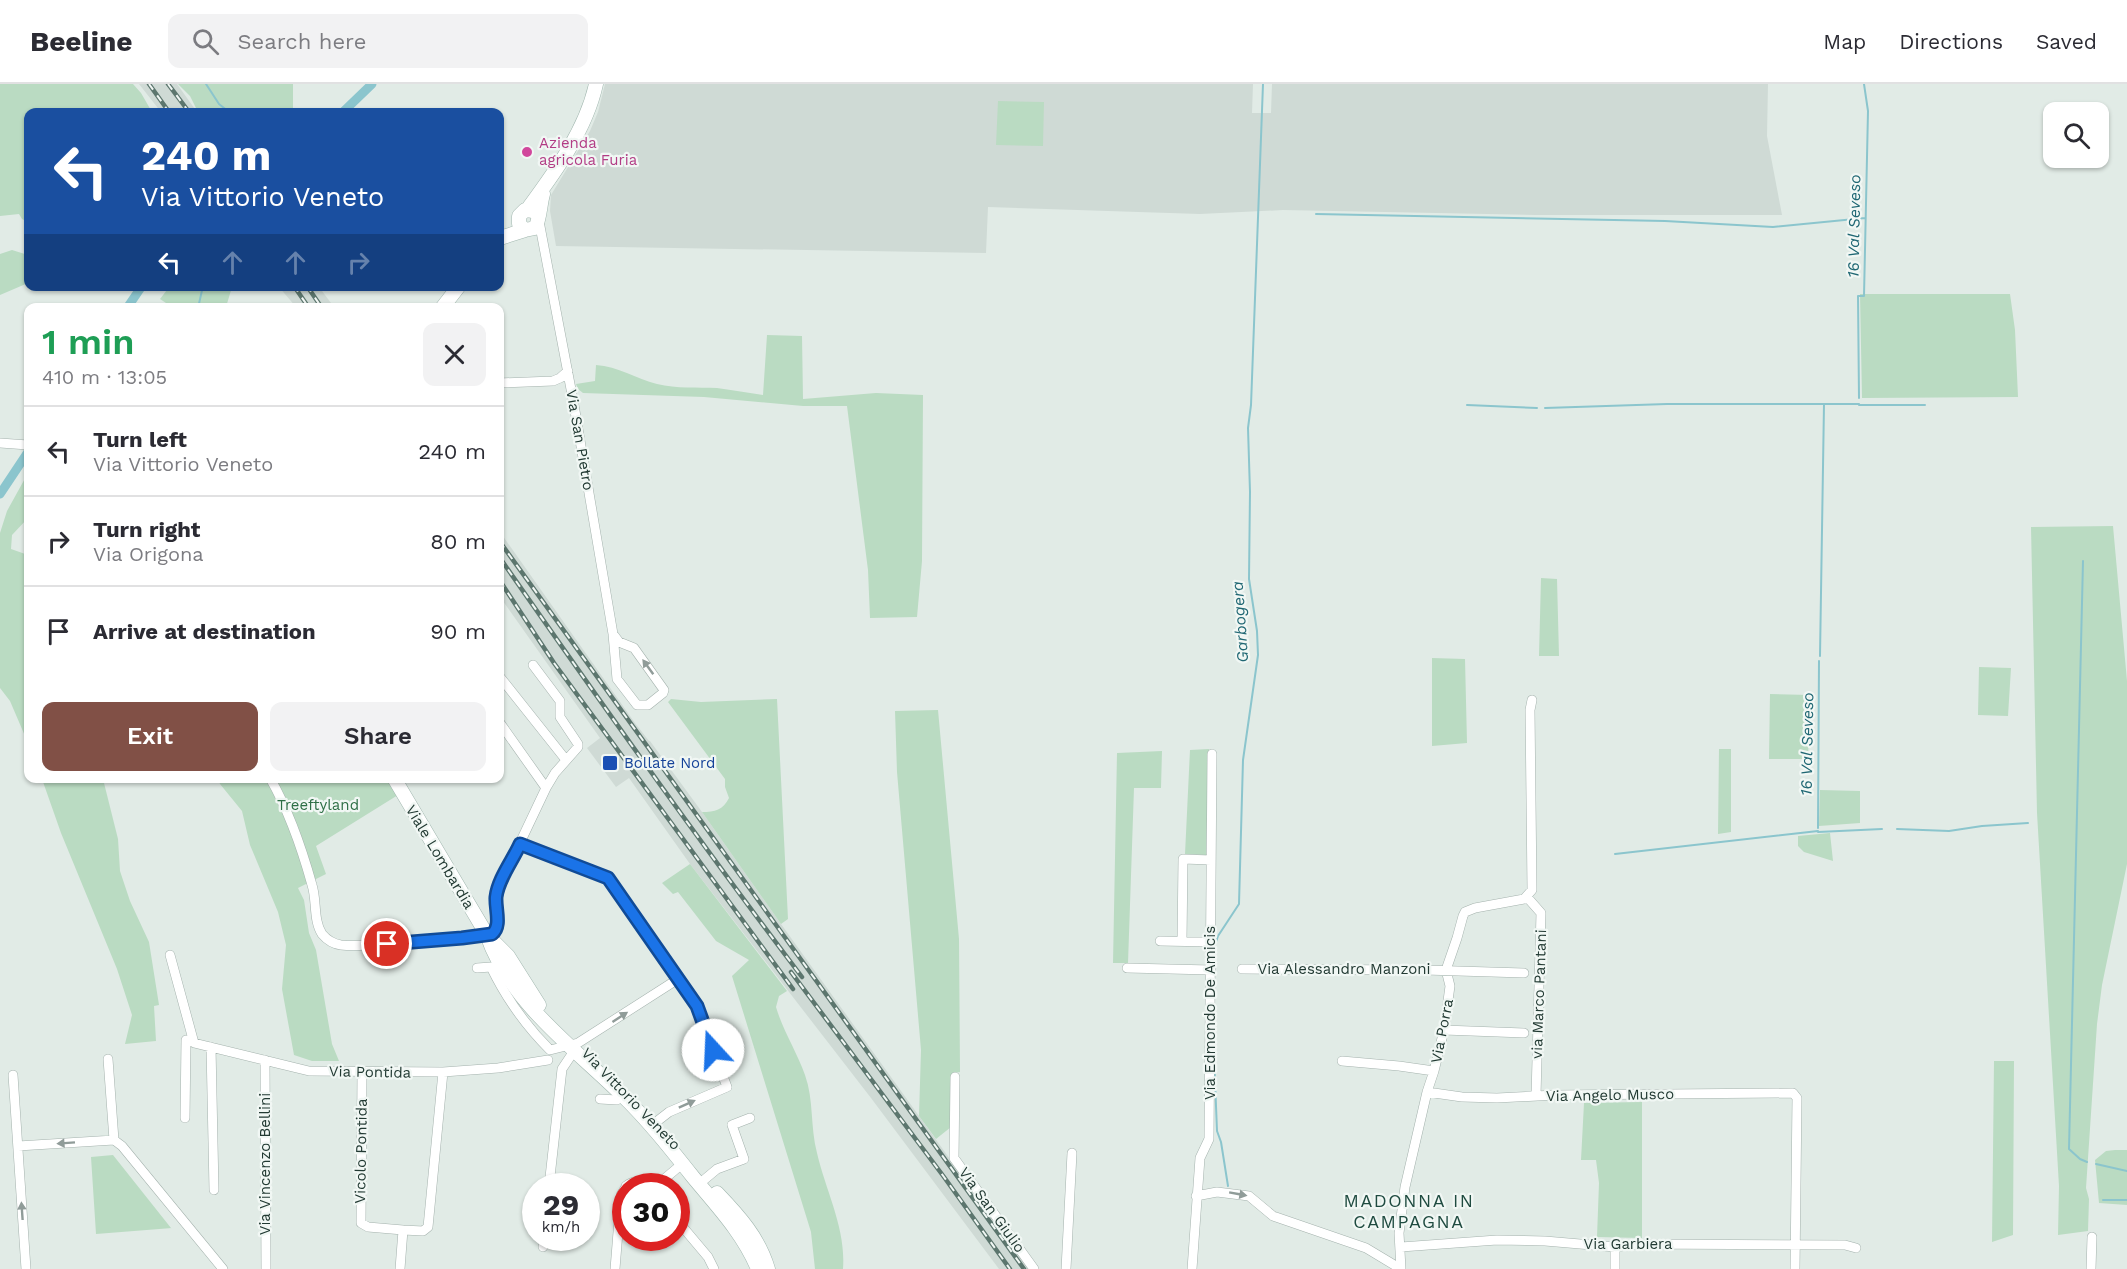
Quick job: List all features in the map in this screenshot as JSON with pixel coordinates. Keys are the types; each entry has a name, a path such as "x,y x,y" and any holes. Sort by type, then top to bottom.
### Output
{"street":[{"path":"504,236 529,221 548,180 580,127 596,84"},
{"name":"Via San Pietro","path":"529,221 545,247 613,634 617,679 637,705 640,707 648,705 664,690 634,648 616,640 613,634"},
{"path":"445,303 455,291"},
{"path":"504,383 553,381 568,370"},
{"path":"0,443 24,445"},
{"path":"273,783 298,841 313,887 318,922 328,941 340,945 356,945 487,935 496,931 497,892 546,788 555,773 578,747 560,717 560,701 533,665"},
{"path":"504,680 566,760"},
{"path":"1527,897 1533,884 1530,710 1532,700"},
{"path":"504,733 546,788"},
{"name":"Via Edmondo De Amicis","path":"1191,1269 1200,1158 1209,1138 1212,754"},
{"name":"Viale Lombardia","path":"397,783 487,935"},
{"path":"520,844 608,878 697,1006 727,1087 683,1105 653,1124"},
{"path":"1182,941 1184,859 1211,860"},
{"name":"Via Porra","path":"1401,1269 1400,1223 1405,1187 1444,1030 1450,986 1446,970 1465,912 1475,908 1519,901 1527,897"},
{"name":"via Marco Pantani","path":"1527,897 1541,914 1536,1096"},
{"name":"Via Vittorio Veneto","path":"487,935 496,957 521,996 533,1010 624,1088 702,1181 740,1234 758,1269"},
{"path":"1160,941 1211,942"},
{"path":"170,955 190,1042 185,1118"},
{"path":"477,968 490,967 519,1016 550,1050 574,1046 678,979"},
{"path":"1127,968 1210,970"},
{"name":"Via Alessandro Manzoni","path":"1242,969 1446,970 1524,973"},
{"path":"1444,1030 1524,1033"},
{"name":"Via Pontida","path":"190,1042 309,1071 443,1072 498,1068 548,1060"},
{"path":"550,1173 562,1069 574,1046"},
{"name":"Via Vittorio Veneto","path":"574,1046 653,1124 682,1164 744,1222 758,1245 768,1269"},
{"path":"211,1047 214,1190"},
{"path":"108,1059 114,1140"},
{"name":"Via Vincenzo Bellini","path":"265,1060 266,1269"},
{"path":"1342,1061 1434,1071"},
{"name":"Vicolo Pontida","path":"362,1072 361,1223 368,1227 403,1230"},
{"path":"400,1269 403,1230 423,1231 429,1227 443,1072"},
{"path":"13,1075 26,1269"},
{"name":"Via San Giulio","path":"956,1077 954,1158 1034,1269"},
{"name":"Via Angelo Musco","path":"1427,1092 1462,1097 1497,1098 1793,1093 1797,1098 1796,1244"},
{"path":"600,1099 617,1100 623,1095"},
{"path":"702,1181 717,1169 744,1160 732,1125 750,1118"},
{"path":"18,1146 114,1140 122,1146 223,1269"},
{"path":"1066,1269 1072,1153"},
{"path":"671,1173 682,1164"},
{"path":"1196,1196 1216,1192 1249,1196 1273,1216 1366,1248 1401,1269"},
{"path":"690,1236 708,1257 714,1269"},
{"path":"2091,1269 2092,1237"},
{"name":"Via Garbiera","path":"1401,1247 1506,1240 1615,1247 1638,1244 1796,1244 1845,1245 1856,1248"},
{"path":"1795,1269 1796,1244"},
{"path":"1615,1247 1615,1269"},
{"path":"615,1269 616,1251"}],"shaded area":[{"path":"139,84 177,84 194,108 158,108"},
{"path":"605,84 1253,84 1252,113 1271,113 1272,84 1768,84 1767,136 1782,215 1536,215 1283,210 1200,214 988,207 986,253 556,246 550,211 551,195 590,131 598,112"},
{"path":"282,291 322,291 331,303 293,303"},
{"path":"504,538 1029,1269 999,1269 871,1098 690,864 629,778 616,787 587,748 600,738 504,603"}],"green space":[{"path":"0,84 133,84 150,108 24,108 24,220 19,214 0,216"},
{"path":"178,84 293,84 293,108 196,108 190,96"},
{"path":"998,101 1044,102 1043,146 996,145"},
{"path":"12,250 24,254 24,285 0,295 0,254"},
{"path":"166,291 231,291 227,303 166,303 160,299"},
{"path":"1860,294 2010,294 2015,330 2018,397 1862,398"},
{"path":"767,335 802,336 803,399 876,393 923,395 922,561 917,617 870,618 868,570 847,406 803,406 704,397 583,393 576,384 595,381 596,365 612,368 664,386 717,388 763,395"},
{"path":"24,480 24,522 12,535 11,549 24,554 24,734 10,701 0,688 0,533 7,511"},
{"path":"2113,526 2127,681 2127,864 2102,985 2097,1024 2086,1188 2089,1199 2088,1231 2058,1235 2059,1186 2037,813 2031,527"},
{"path":"1541,578 1557,579 1559,656 1539,656"},
{"path":"1432,658 1465,659 1467,743 1432,746"},
{"path":"1979,667 2011,668 2008,716 1978,715"},
{"path":"1770,694 1810,695 1808,759 1769,759"},
{"path":"671,699 701,702 777,699 788,919 781,924 702,812 718,810 727,802 729,798 725,779 668,702"},
{"path":"938,710 959,939 960,1072 952,1073 951,1127 936,1139 919,1116 921,1050 897,772 895,711"},
{"path":"1209,749 1206,855 1185,854 1190,750"},
{"path":"1719,749 1731,749 1731,832 1718,834"},
{"path":"1162,751 1161,788 1134,788 1128,963 1113,963 1117,753"},
{"path":"43,783 104,783 118,839 120,871 130,901 149,942 159,1005 154,1006 156,1041 125,1044 132,1015 117,969 61,833"},
{"name":"Treeftyland","path":"390,783 398,795 316,846 326,874 298,888 304,900 309,933 316,950 332,1044 339,1061 312,1061 294,1055 282,989 286,945 278,912 250,845 242,811 220,784"},
{"path":"1820,790 1860,791 1860,823 1819,826"},
{"path":"1830,833 1833,861 1804,852 1798,846 1798,836"},
{"path":"690,864 787,991 779,996 776,1007 808,1084 815,1143 838,1225 843,1269 815,1269 811,1232 732,976 749,960 716,941 678,892 673,894 662,883"},
{"path":"1994,1061 2014,1061 2013,1235 1992,1242"},
{"path":"1642,1102 1642,1238 1597,1237 1599,1183 1596,1160 1581,1160 1584,1103"},
{"path":"2127,1150 2127,1205 2099,1203 2095,1160 2106,1151"},
{"path":"113,1155 172,1228 96,1234 91,1157"}],"waterway":[{"path":"206,84 224,108"},
{"path":"347,108 372,84"},
{"name":"Garbogera","path":"1215,966 1215,945 1218,936 1239,904 1243,760 1258,655 1257,631 1249,579 1248,428 1251,405 1263,84"},
{"name":"16 Val Seveso","path":"1859,398 1858,296 1864,296 1868,111 1864,84"},
{"path":"1316,214 1665,221 1773,227 1865,218"},
{"path":"130,303 139,291"},
{"path":"199,303 202,291"},
{"path":"1545,408 1667,404 1824,404"},
{"name":"16 Val Seveso","path":"1820,656 1824,404 1859,404"},
{"path":"1467,405 1537,408"},
{"path":"1859,405 1925,405"},
{"path":"0,494 24,458"},
{"path":"2083,561 2069,1149 2087,1162"},
{"name":"16 Val Seveso","path":"1818,828 1819,661"},
{"path":"1897,829 1949,831 2028,823"},
{"path":"1818,832 1882,829"},
{"name":"16 Val Seveso","path":"1615,854 1818,831"},
{"name":"Garbogera","path":"1214,1056 1217,1131 1228,1186"},
{"path":"2096,1164 2127,1171"},
{"path":"2103,1200 2127,1200"}],"railway":[{"path":"149,84 166,108"},
{"path":"168,84 186,108"},
{"path":"297,291 306,303"},
{"path":"310,291 319,303"},
{"path":"504,548 1024,1269"},
{"path":"504,564 649,769 802,977"},
{"path":"504,587 554,663 793,989"},
{"path":"791,972 1010,1269"}],"place":[{"name":"Azienda agricola Furia","path":"527,152"},
{"name":"Bollate Nord","path":"610,763"}],"district":[{"name":"MADONNA IN CAMPAGNA","path":"1409,1210"}],"route":[{"path":"387,944 462,938 492,934 496,931 497,892 520,844 608,878 697,1006 713,1050"}]}
